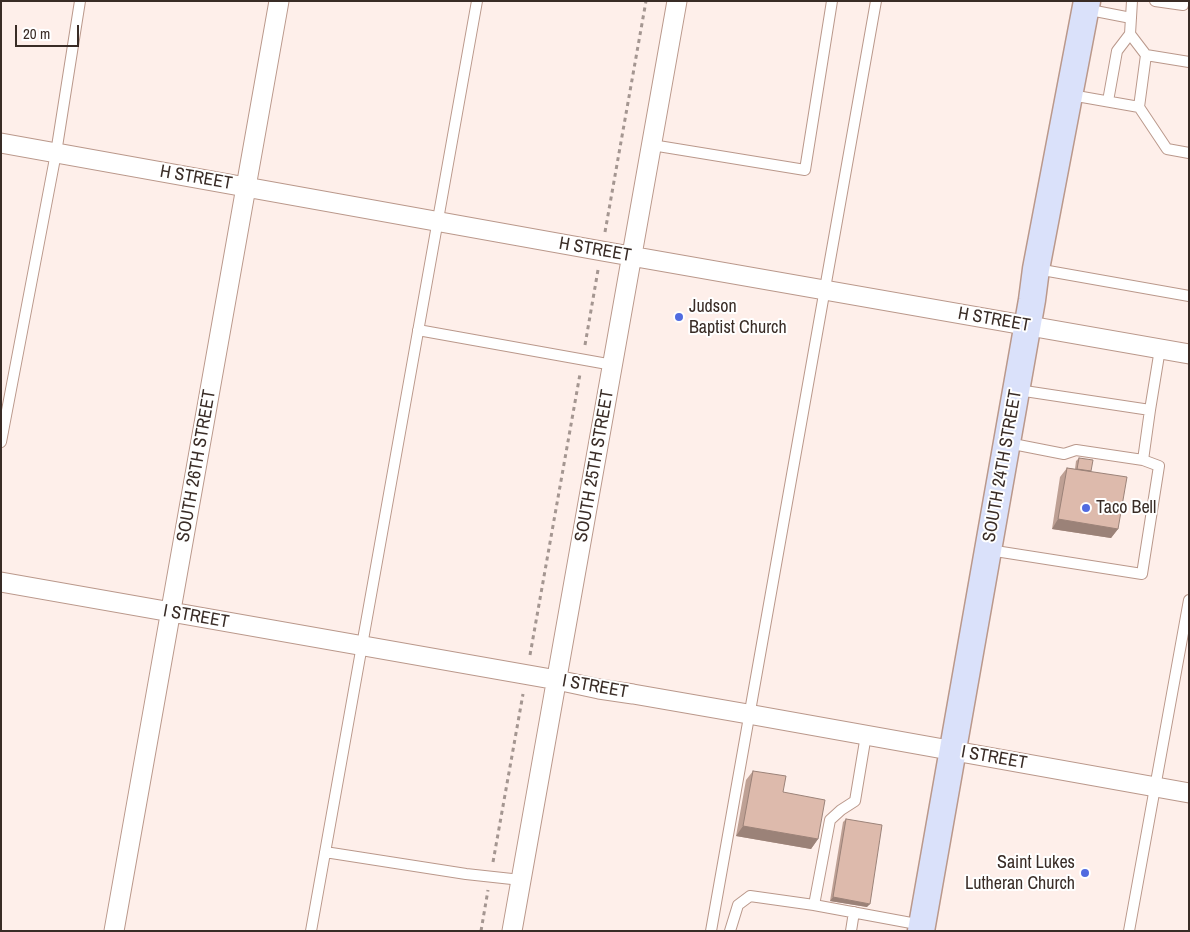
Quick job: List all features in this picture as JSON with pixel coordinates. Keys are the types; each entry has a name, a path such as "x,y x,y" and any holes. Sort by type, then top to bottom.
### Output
{"main road":[{"name":"SOUTH 24TH STREET","path":"921,928 1036,269 1086,5"}],"street":[{"name":"SOUTH 26TH STREET","path":"114,931 279,1"},
{"name":"SOUTH 25TH STREET","path":"512,931 677,1"},
{"name":"H STREET","path":"1,143 1189,354"},
{"name":"I STREET","path":"1,582 557,680 600,690 634,694 1189,793"}],"lane":[{"path":"1,442 56,153 80,1"},
{"path":"311,931 477,1"},
{"path":"652,145 805,170 832,1"},
{"path":"711,931 876,1"},
{"path":"1108,102 1117,51 1130,34 1132,1"},
{"path":"1155,1 1184,5 1184,1"},
{"path":"1086,5 1131,18"},
{"path":"1130,34 1146,55 1189,62"},
{"path":"1146,55 1139,107 1167,149 1189,153"},
{"path":"1069,94 1139,107"},
{"path":"1036,269 1189,296"},
{"path":"418,330 613,364"},
{"path":"1143,460 1160,348"},
{"path":"1016,390 1150,410"},
{"path":"988,550 1142,574 1159,466 1143,460 1076,450 1064,454 1006,443"},
{"path":"1129,931 1189,600"},
{"path":"814,905 830,820 855,801 866,735"},
{"path":"325,852 466,874 521,880"},
{"path":"730,931 738,905 750,896 854,912 921,928"},
{"path":"851,931 854,912"}],"path":[{"path":"481,931 646,1"}],"building":[{"path":"1079,458 1093,460 1091,471 1077,469"},
{"name":"Taco Bell","path":"1067,468 1127,477 1118,529 1058,519"},
{"path":"753,771 786,776 783,792 825,800 818,839 743,826"},
{"path":"846,819 882,825 870,904 833,897"}],"place":[{"name":"Judson Baptist Church","path":"679,317"},
{"name":"Taco Bell","path":"1086,508"},
{"name":"Saint Lukes Lutheran Church","path":"1085,873"}]}
